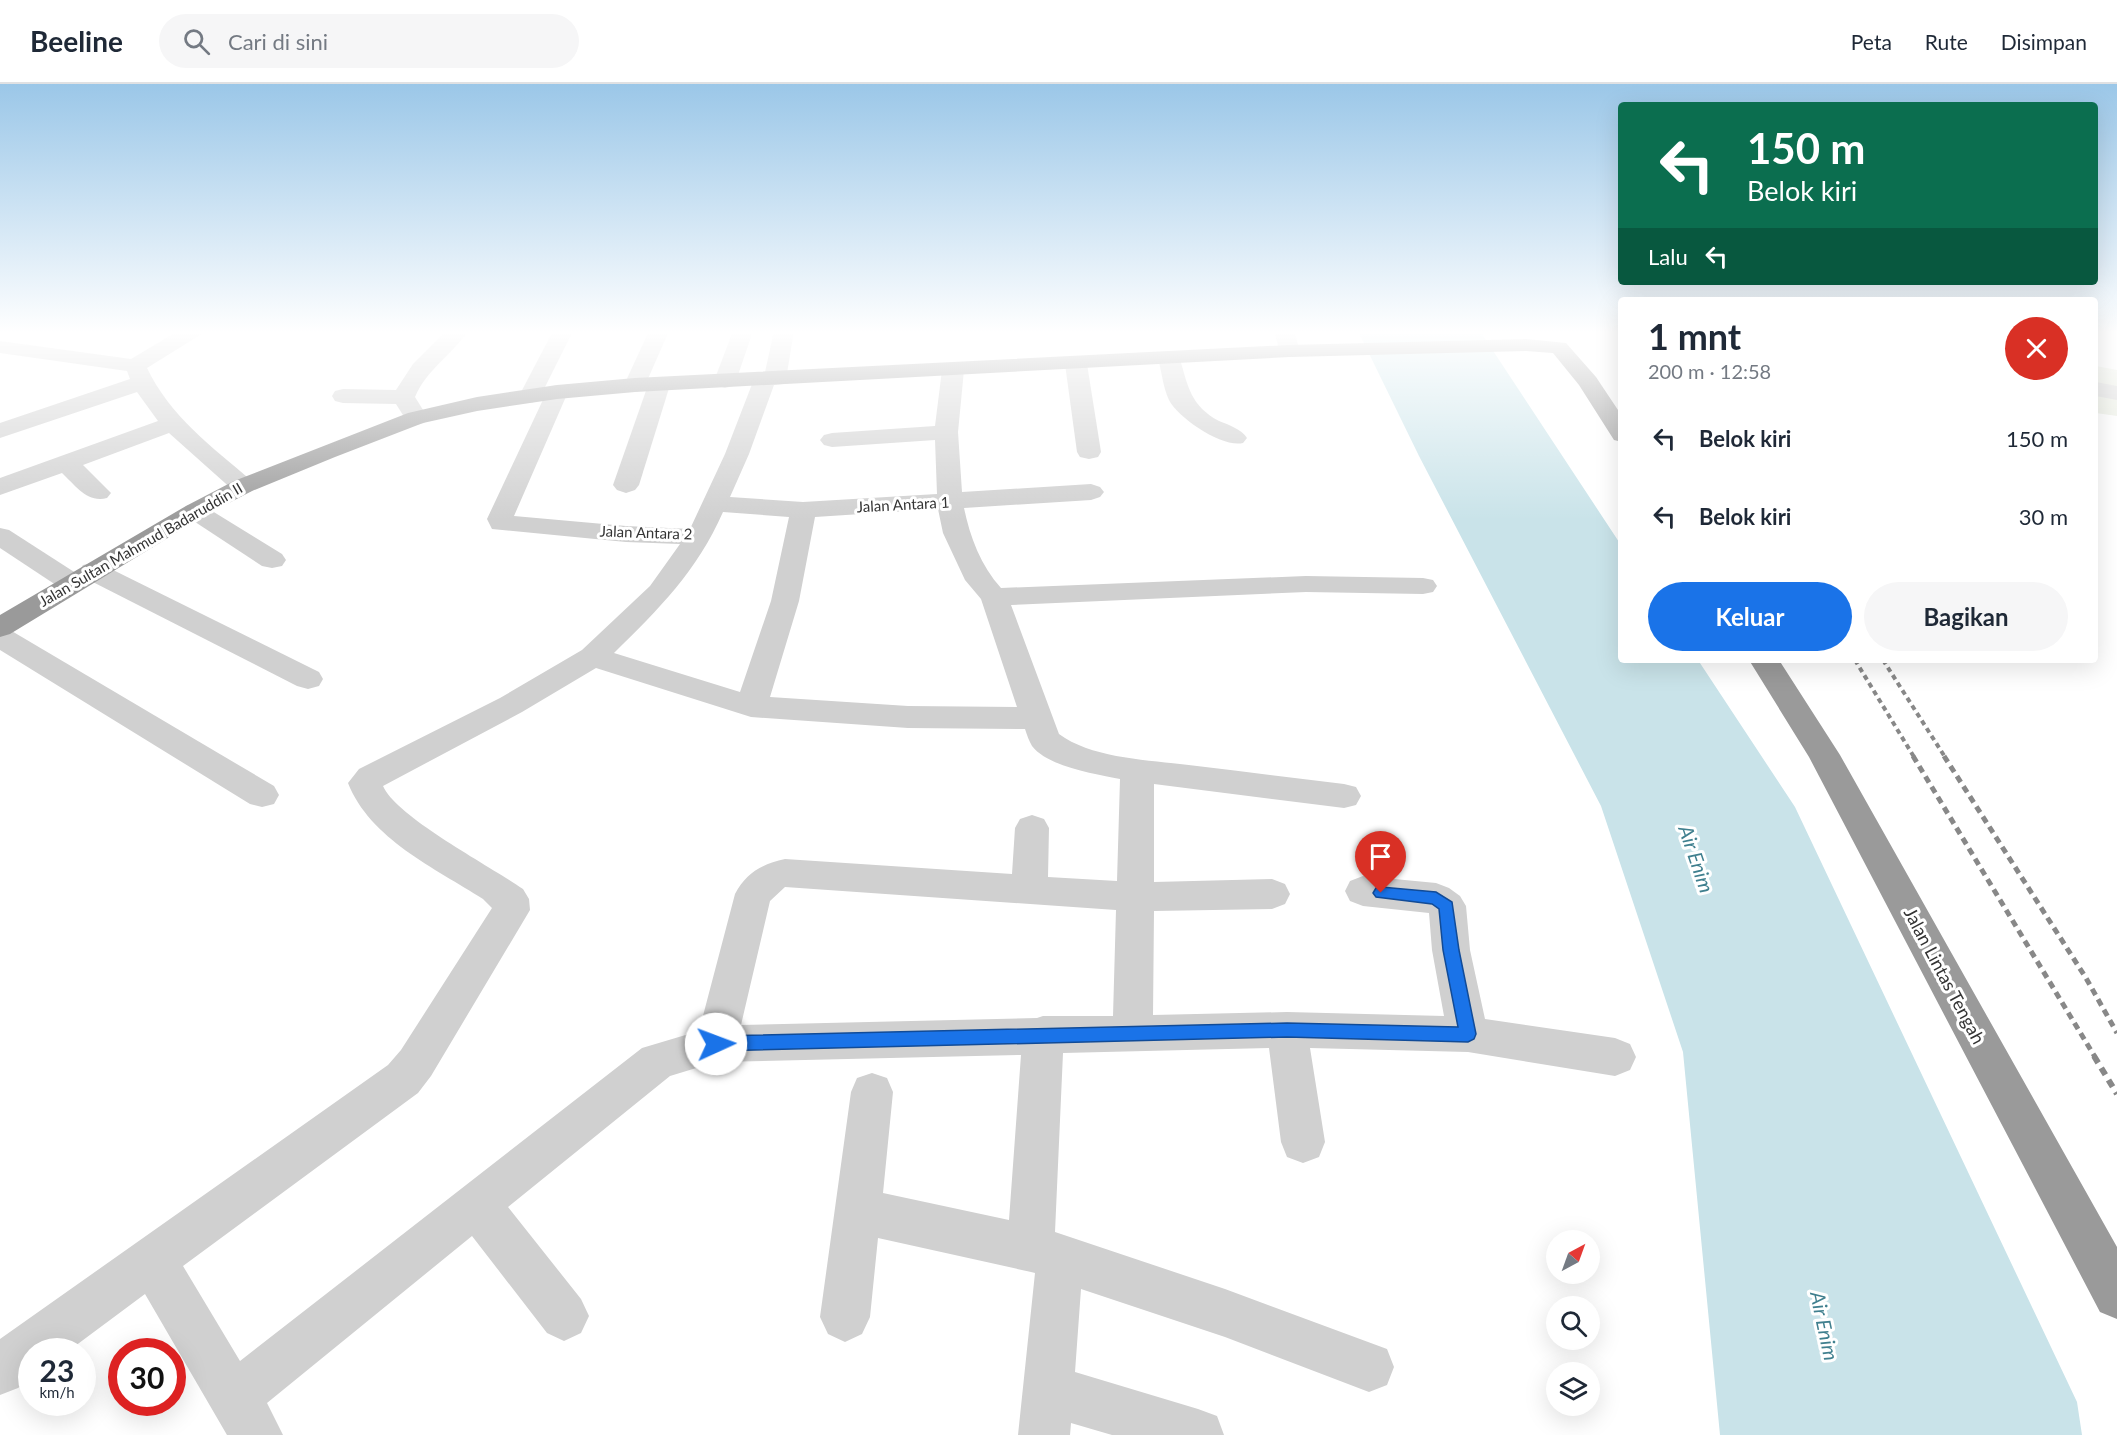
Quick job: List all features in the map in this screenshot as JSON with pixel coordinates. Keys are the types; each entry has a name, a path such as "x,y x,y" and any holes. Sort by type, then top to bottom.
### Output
{"highway":[{"name":"Jalan Sultan Mahmud Badaruddin II","path":"0,628 195,511 243,486 416,418 477,404 543,394"},
{"path":"1596,394 1618,429"},
{"name":"Jalan Lintas Tengah","path":"1766,663 1824,755 2117,1295"}],"street":[{"path":"0,431 89,394"},
{"path":"152,394 173,424 243,486"},
{"name":"Jalan Antara 2","path":"556,394 500,519 501,523 699,537 763,394"},
{"path":"626,485 656,394"},
{"path":"950,394 946,432 950,503 956,533 978,580 994,597 1045,740 1055,749 1137,770 1344,796"},
{"path":"1080,394 1089,452"},
{"path":"1179,394 1180,399 1206,423 1235,438"},
{"path":"343,396 405,397"},
{"path":"405,397 416,418"},
{"path":"0,487 173,424"},
{"path":"832,440 946,432"},
{"path":"66,463 98,493"},
{"name":"Jalan Antara 1","path":"715,504 803,510 950,503 1091,492"},
{"path":"751,706 784,601 803,510"},
{"path":"195,511 272,560"},
{"path":"0,536 83,577 308,679"},
{"path":"0,1370 403,1079 416,1064 511,910 510,899 391,819 365,791 365,783 370,778 511,705 593,657 660,592 699,537"},
{"path":"994,597 1306,584 1423,586"},
{"path":"0,637 262,795"},
{"path":"593,657 751,706 908,717 1039,718"},
{"path":"1133,1032 1133,897 1137,770"},
{"path":"1029,890 1032,828"},
{"path":"716,1044 753,894 772,876 785,873 1133,897 1272,894"},
{"path":"1363,891 1436,898 1447,906 1451,950 1468,1034"},
{"path":"153,1259 245,1416 477,1205 657,1061 716,1044 1044,1034 1287,1030 1468,1034 1615,1058"},
{"path":"1287,1030 1303,1142"},
{"path":"1044,1034 1046,1412 1198,1435"},
{"path":"845,1317 872,1092"},
{"path":"477,1205 564,1316"},
{"path":"858,1211 1046,1253 1225,1313 1369,1367"}],"shaded area":[{"path":"2098,394 2117,394 2117,416 2098,413"}],"water":[{"name":"Air Enim","path":"1389,394 1522,394 1618,540 1618,663 1700,663 1795,807 2077,1402 2082,1435 1720,1435 1683,1052 1601,806"}],"railway":[{"path":"1857,663 1914,757"},
{"path":"1885,663 1945,757"},
{"path":"1913,756 2095,1057"},
{"path":"1944,756 2086,978 2117,1033"},
{"path":"2094,1056 2117,1094"}],"route":[{"path":"716,1044 1133,1032 1287,1030 1468,1034 1451,950 1447,906 1436,898 1381,893"}]}
